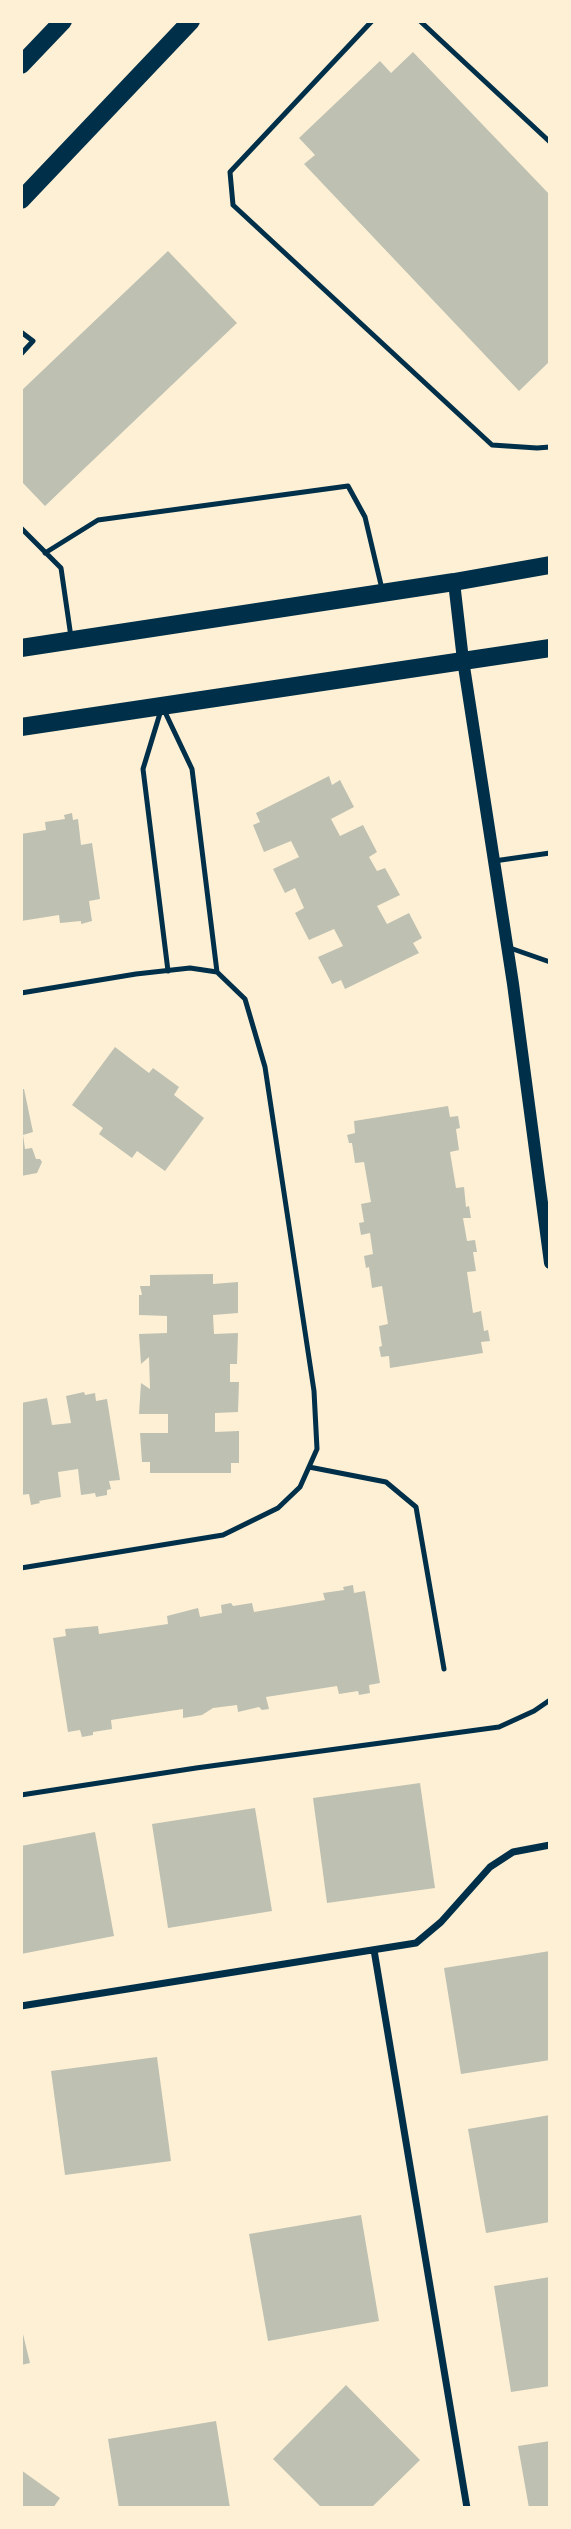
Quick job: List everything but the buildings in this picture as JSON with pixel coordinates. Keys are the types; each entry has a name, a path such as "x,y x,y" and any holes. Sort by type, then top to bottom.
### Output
{"main road":[{"path":"21,65 63,21"},
{"path":"21,200 191,21"},
{"path":"21,648 550,565"},
{"path":"21,727 550,648"}],"street":[{"path":"454,582 550,1256"},
{"path":"21,2006 416,1943 441,1922 490,1867 513,1852 550,1845"},
{"path":"374,1950 467,2508"}],"lane":[{"path":"372,21 230,172 233,205 492,445 550,447"},
{"path":"420,21 550,142"},
{"path":"21,332 33,341 21,354"},
{"path":"46,553 98,520 348,486 365,517 382,593"},
{"path":"21,528 61,568 72,640"},
{"path":"162,707 143,769 168,971"},
{"path":"162,707 192,769 217,972"},
{"path":"494,861 550,853"},
{"path":"508,947 550,962"},
{"path":"21,993 190,968 217,972 244,999 265,1067 314,1391 317,1449 300,1487 278,1508 223,1535 21,1568"},
{"path":"309,1467 386,1482 416,1507 444,1669"},
{"path":"21,1795 499,1727 534,1711 550,1700"}]}
